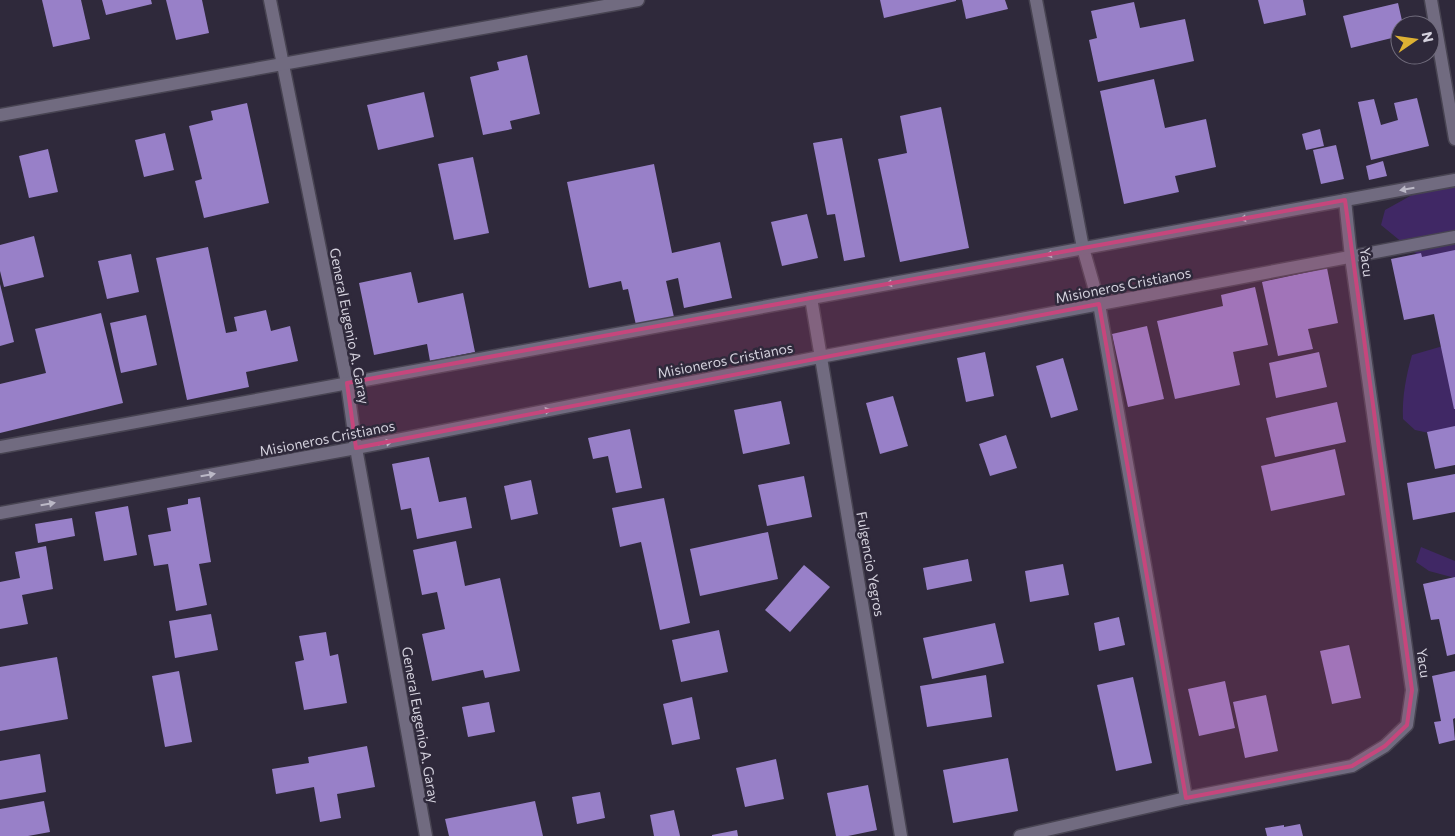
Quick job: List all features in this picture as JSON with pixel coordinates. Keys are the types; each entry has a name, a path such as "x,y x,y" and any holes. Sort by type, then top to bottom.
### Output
{"street":[{"name":"General Eugenio A. Garay","path":"270,0 348,383 356,448 426,836"},
{"path":"0,115 638,0"},
{"path":"1036,0 1083,248 1099,304 1186,798"},
{"path":"1431,0 1455,139"},
{"path":"0,447 1455,180"},
{"name":"Yacu","path":"1020,836 1186,798 1352,766 1385,746 1407,725 1412,690 1351,257 1345,200"},
{"name":"Misioneros Cristianos","path":"0,512 356,448 820,357 1455,238"},
{"name":"Fulgencio Yegros","path":"812,298 820,357 902,836"}],"highlighted area":[{"path":"1345,200 1412,690 1407,725 1385,746 1352,766 1186,798 1099,304 356,448 347,383"}],"shaded area":[{"path":"1444,185 1455,186 1455,317 1431,266 1381,225 1385,210 1412,195"},
{"path":"1455,338 1455,436 1443,436 1415,430 1403,419 1405,387 1412,355 1443,346"},
{"path":"1421,547 1455,561 1455,578 1429,571 1416,562"}],"building":[{"path":"42,0 81,0 90,39 53,47"},
{"path":"102,0 151,0 152,4 106,15"},
{"path":"166,0 202,0 209,33 176,40"},
{"path":"880,0 956,0 956,1 884,18"},
{"path":"962,0 1005,0 1008,9 966,19"},
{"path":"1258,0 1303,0 1306,15 1264,24"},
{"path":"1134,2 1140,28 1185,19 1194,61 1098,82 1089,40 1097,38 1091,11"},
{"path":"1398,3 1401,15 1390,15 1390,38 1351,48 1343,16"},
{"path":"527,55 540,114 510,121 512,129 483,135 470,77 499,70 497,62"},
{"path":"1154,79 1165,128 1206,119 1216,167 1175,176 1179,192 1124,204 1100,91"},
{"path":"424,92 434,137 378,150 367,105"},
{"path":"1417,98 1429,146 1371,160 1358,102 1374,99 1381,125 1398,120 1394,103"},
{"path":"247,103 269,203 204,218 195,181 202,179 189,126 213,120 211,111"},
{"path":"941,107 969,248 900,262 878,159 907,153 900,116"},
{"path":"1320,129 1324,146 1306,150 1302,134"},
{"path":"165,133 174,170 144,177 135,140"},
{"path":"842,138 865,257 844,261 835,214 827,215 813,143"},
{"path":"1336,145 1344,179 1321,184 1313,150"},
{"path":"48,149 58,192 29,198 19,156"},
{"path":"473,157 489,233 454,240 438,164"},
{"path":"1383,161 1387,176 1369,180 1366,166"},
{"path":"654,164 672,253 720,242 732,298 684,308 678,278 666,281 674,317 636,325 628,289 623,290 621,281 589,288 567,182"},
{"path":"807,214 818,258 782,266 771,222"},
{"path":"34,236 44,277 4,287 0,271 0,245"},
{"path":"208,247 226,333 237,331 234,317 266,310 271,331 290,326 298,361 246,372 249,387 187,400 156,258"},
{"path":"1455,250 1454,409 1434,314 1404,320 1391,259 1421,253 1422,257"},
{"path":"131,254 139,292 107,299 98,261"},
{"path":"1327,268 1338,323 1308,329 1313,349 1278,356 1262,282"},
{"path":"411,272 418,303 463,293 475,352 430,361 427,344 374,355 359,283"},
{"path":"0,284 14,342 0,346"},
{"path":"1255,287 1268,345 1233,352 1240,385 1175,399 1157,321 1223,306 1221,295"},
{"path":"101,313 123,403 0,433 0,384 46,373 35,329"},
{"path":"146,315 157,365 121,373 110,323"},
{"path":"1147,326 1164,399 1128,407 1112,334"},
{"path":"985,352 994,396 966,402 957,358"},
{"path":"1319,352 1327,387 1276,398 1269,363"},
{"path":"1063,358 1078,410 1051,418 1036,366"},
{"path":"893,396 908,446 880,454 866,403"},
{"path":"781,401 790,444 743,454 734,410"},
{"path":"1337,402 1346,442 1275,457 1266,418"},
{"path":"1455,426 1455,465 1435,469 1427,432"},
{"path":"630,429 642,488 616,493 608,456 593,459 588,438"},
{"path":"1006,435 1017,468 990,476 979,444"},
{"path":"1335,449 1345,495 1271,511 1261,466"},
{"path":"429,457 439,502 466,497 472,528 417,539 411,508 401,510 392,464"},
{"path":"1455,474 1455,512 1413,520 1407,483"},
{"path":"804,476 812,517 767,526 758,485"},
{"path":"531,480 538,514 511,520 504,486"},
{"path":"200,497 211,562 199,564 207,605 176,611 168,564 154,566 148,535 171,531 167,508 188,504 188,499"},
{"path":"664,498 690,623 660,630 641,542 620,547 612,508"},
{"path":"128,506 137,555 104,561 95,512"},
{"path":"72,518 75,536 38,543 35,524"},
{"path":"768,532 778,579 700,596 690,549"},
{"path":"456,541 465,586 500,578 520,671 485,678 483,670 432,681 422,634 445,629 437,592 422,595 413,550"},
{"path":"46,546 53,589 22,595 28,624 0,629 0,582 20,578 15,552"},
{"path":"968,559 972,581 927,590 923,568"},
{"path":"1063,564 1069,595 1030,602 1025,571"},
{"path":"804,565 830,587 790,632 765,610"},
{"path":"1455,577 1455,654 1447,656 1439,619 1431,620 1423,584"},
{"path":"211,614 218,650 175,658 169,621"},
{"path":"1119,617 1125,645 1099,651 1094,623"},
{"path":"995,623 1004,663 932,679 923,638"},
{"path":"719,630 728,672 681,682 672,640"},
{"path":"326,632 330,656 338,654 347,703 304,710 295,662 304,660 299,636"},
{"path":"1349,645 1361,698 1332,704 1320,651"},
{"path":"57,657 68,719 0,731 0,667"},
{"path":"179,671 192,742 165,747 152,676"},
{"path":"1455,671 1455,718 1453,719 1455,740 1439,744 1434,722 1441,721 1432,676"},
{"path":"986,675 992,717 927,727 920,686"},
{"path":"1133,677 1152,763 1116,771 1097,685"},
{"path":"1225,681 1235,728 1199,736 1188,689"},
{"path":"1266,695 1278,751 1245,758 1233,702"},
{"path":"692,697 700,739 672,745 663,704"},
{"path":"489,702 495,732 468,737 462,707"},
{"path":"367,746 375,787 337,794 341,818 320,822 314,787 276,794 272,769 309,763 308,757"},
{"path":"40,754 46,792 0,800 0,761"},
{"path":"1008,758 1018,811 953,823 943,770"},
{"path":"776,759 784,799 745,807 736,768"},
{"path":"868,785 877,830 848,836 836,836 827,793"},
{"path":"600,792 605,818 577,824 572,797"},
{"path":"44,801 50,832 28,836 0,836 0,809"},
{"path":"535,801 543,836 449,836 445,819"},
{"path":"674,810 680,836 654,836 650,815"},
{"path":"1300,824 1303,836 1267,836 1265,828 1284,825 1284,827"},
{"path":"737,830 738,836 712,836 712,835"}]}
